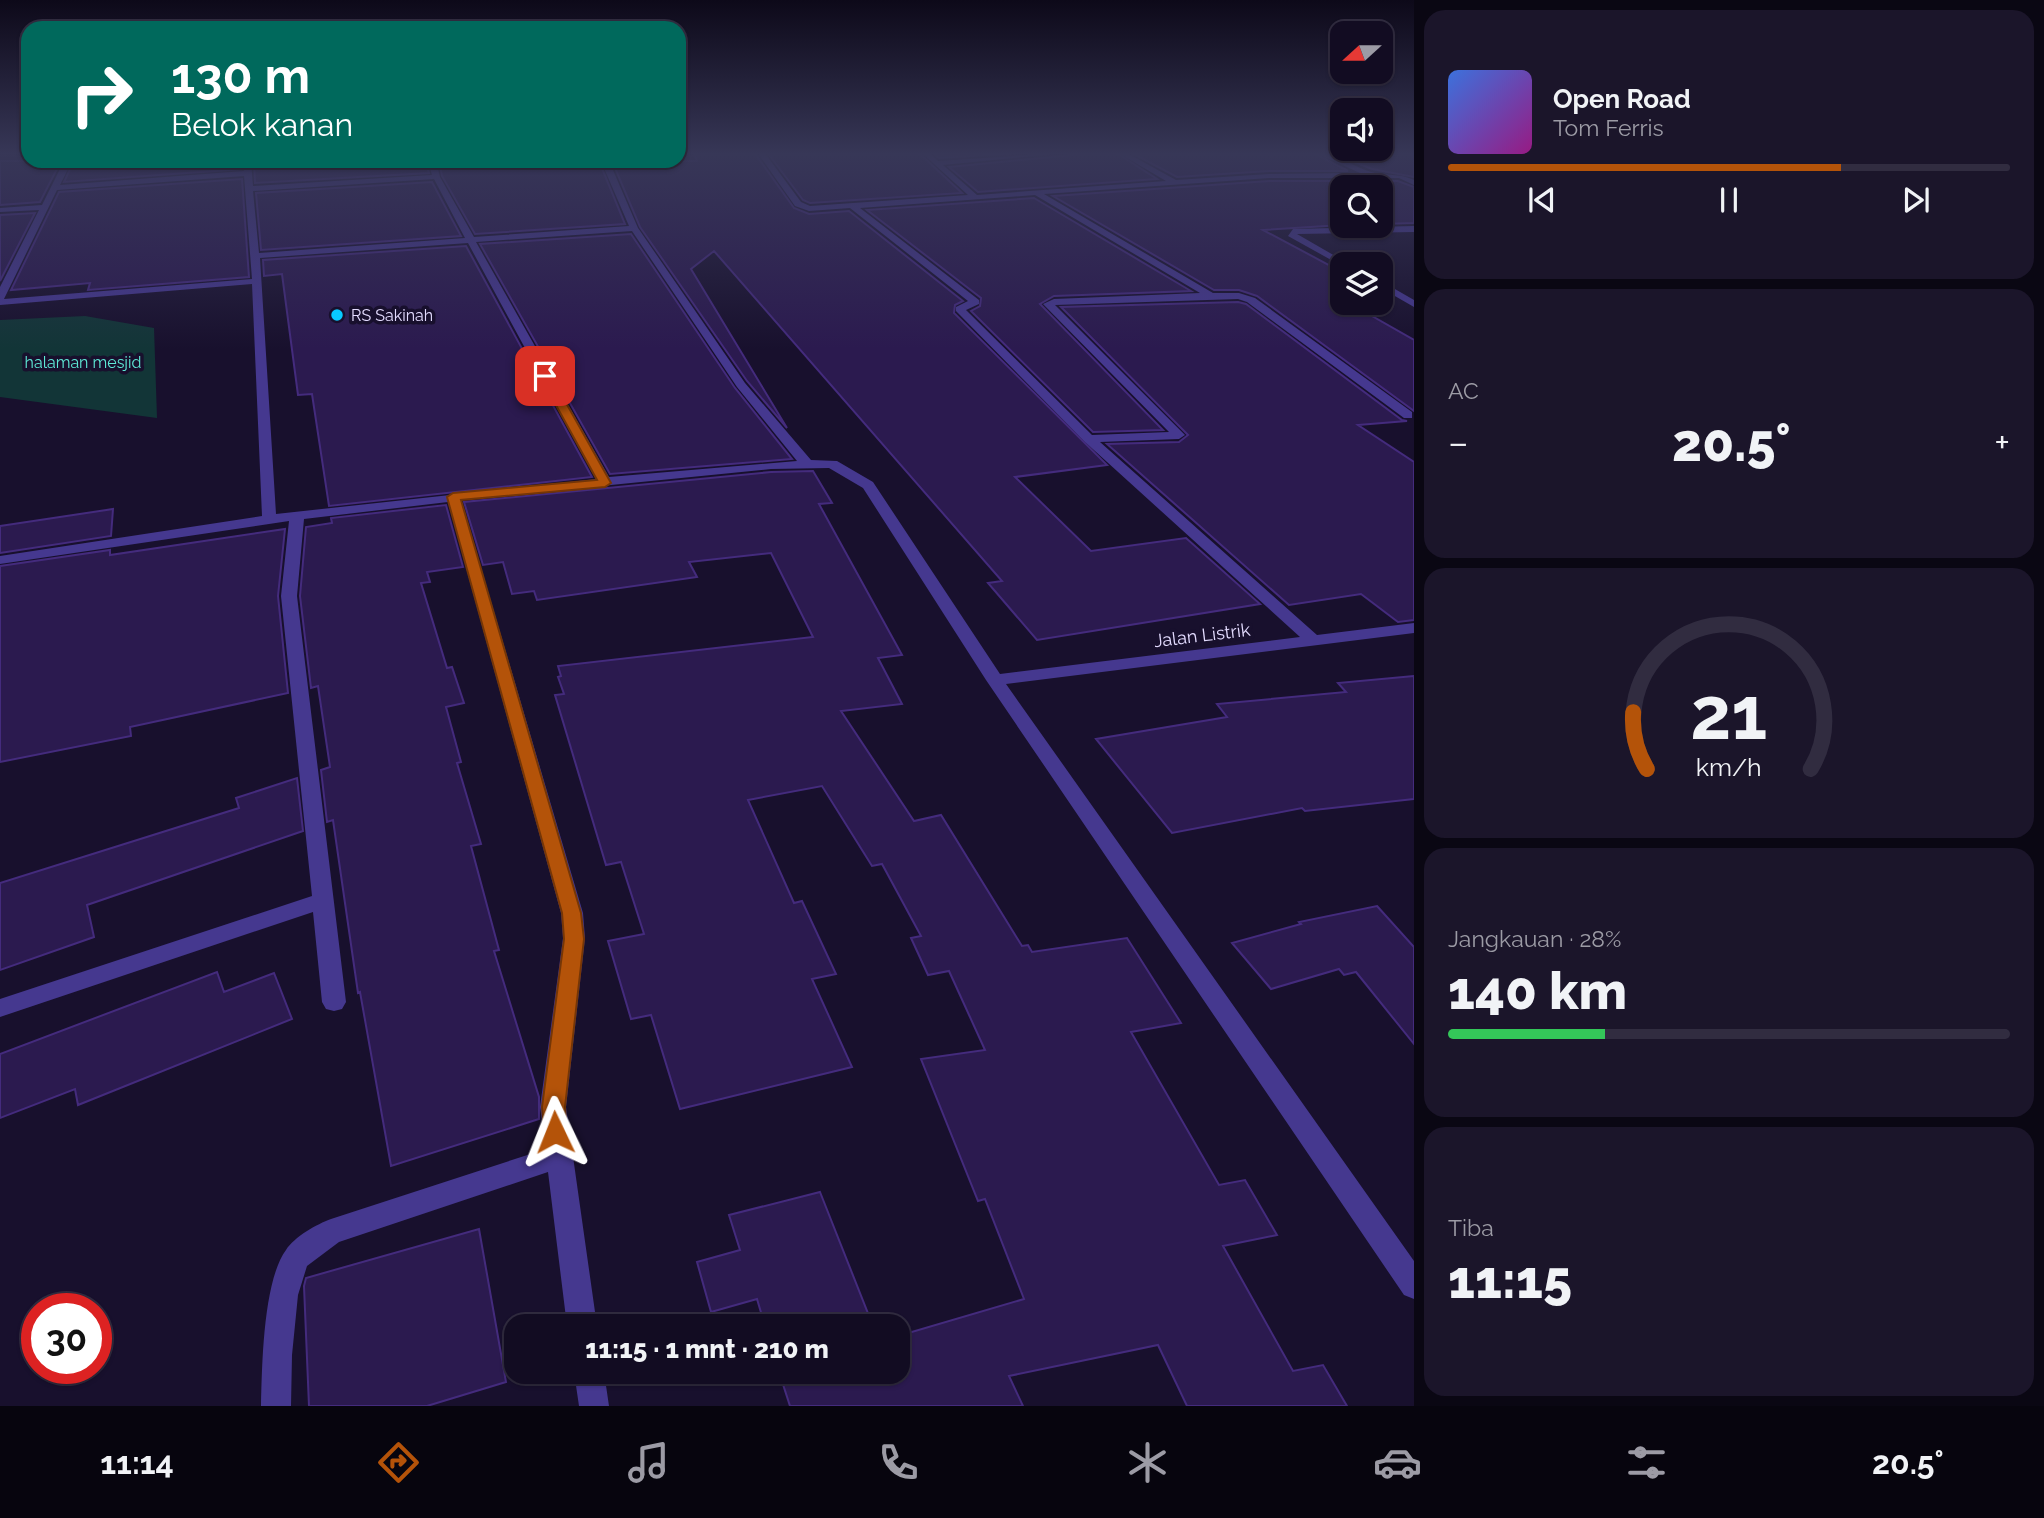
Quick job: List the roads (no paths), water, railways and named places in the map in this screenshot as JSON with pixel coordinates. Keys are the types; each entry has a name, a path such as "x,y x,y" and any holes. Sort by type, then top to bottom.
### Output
{"street":[{"path":"0,299 41,218"},
{"path":"251,218 257,281 269,519"},
{"path":"458,218 605,483"},
{"path":"630,218 741,385 806,463"},
{"path":"868,218 975,302 960,309 1088,439 1314,641"},
{"path":"1078,218 1211,296"},
{"path":"255,256 634,228"},
{"path":"1330,256 1292,236 1293,232 1414,229"},
{"path":"0,299 257,281"},
{"path":"1393,292 1414,304"},
{"path":"1088,439 1179,435 1048,304 1054,302 1239,296 1251,300 1408,415"},
{"path":"0,560 269,519 453,497 806,463 832,464 868,485 995,680 1414,1285"},
{"path":"453,497 572,913 574,939 553,1107 580,1314"},
{"path":"297,516 289,596 334,1002"},
{"name":"Jalan Listrik","path":"995,680 1414,628"},
{"path":"0,1008 322,901"},
{"path":"276,1406 277,1355 284,1295 296,1258 331,1232 558,1157"},
{"path":"591,1384 594,1406"}],"place":[{"name":"RS Sakinah","path":"337,315"}],"park label":[{"name":"halaman mesjid","path":"83,362"}]}
